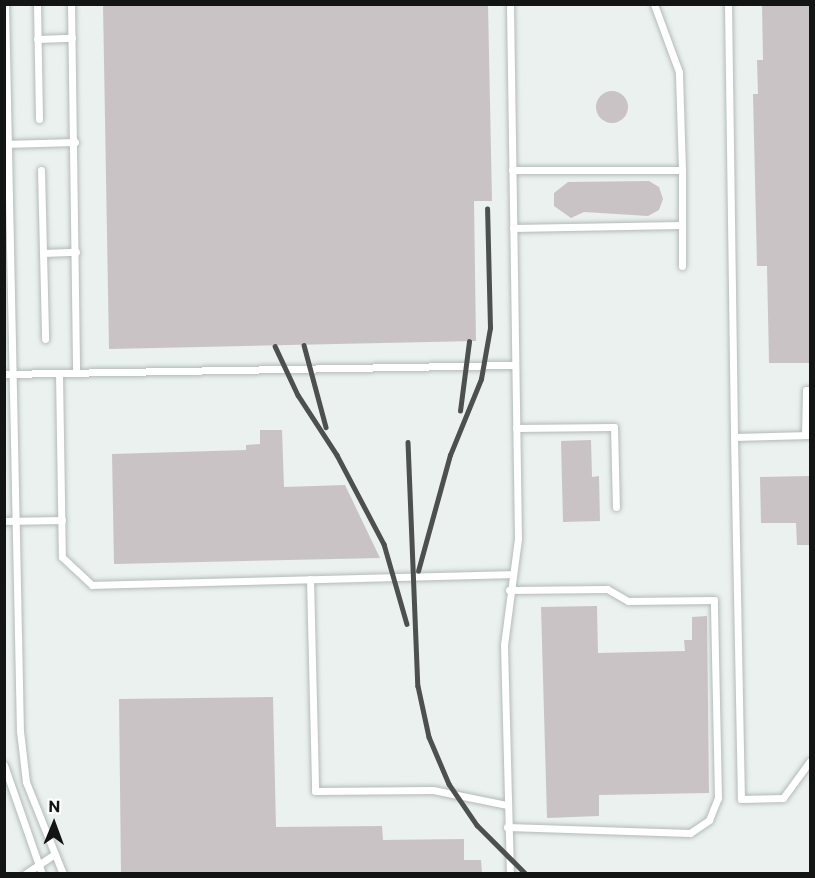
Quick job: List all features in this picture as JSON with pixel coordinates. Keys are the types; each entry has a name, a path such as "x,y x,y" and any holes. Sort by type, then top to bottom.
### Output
{"lane":[{"path":"5,4 6,144 23,765 63,873"},
{"path":"37,4 39,119"},
{"path":"71,4 75,142 76,373"},
{"path":"510,4 518,539 509,590 504,645 510,873"},
{"path":"654,4 679,72 682,266"},
{"path":"728,4 741,799 783,798 810,761"},
{"path":"37,39 72,38"},
{"path":"6,144 75,142"},
{"path":"41,170 45,339"},
{"path":"512,170 682,170"},
{"path":"513,228 681,225"},
{"path":"43,253 76,252"},
{"path":"4,374 515,365"},
{"path":"59,373 62,557 92,585 512,574"},
{"path":"734,437 808,435 806,390 810,390"},
{"path":"516,428 614,427 616,507"},
{"path":"4,521 62,520"},
{"path":"310,579 315,791 433,790 507,805"},
{"path":"507,827 690,833 709,820 718,798 714,600 628,601 607,589 509,590"},
{"path":"4,765 42,873"},
{"path":"25,873 55,854"}],"building":[{"path":"103,4 488,4 492,201 474,201 476,341 109,349"},
{"path":"762,4 810,4 810,363 769,363 767,266 757,266 753,94 758,94 757,60 763,60"},
{"path":"612,91 623,96 628,107 623,118 612,123 601,118 596,107 601,96"},
{"path":"649,181 659,187 663,199 659,210 648,216 584,212 571,218 554,206 554,193 568,182"},
{"path":"260,430 282,430 284,487 345,485 380,558 114,564 112,454 246,450 246,445 260,444"},
{"path":"591,440 592,477 599,476 600,521 563,522 561,441"},
{"path":"810,476 810,545 797,545 796,523 761,523 760,477"},
{"path":"597,606 598,653 685,651 684,640 692,640 692,617 707,616 709,793 599,795 599,816 547,818 541,607"},
{"path":"273,697 276,827 382,826 383,840 464,839 464,860 481,860 482,873 121,873 119,699"}],"railway":[{"path":"418,571 450,455 481,379 490,328 487,209"},
{"path":"460,411 469,342"},
{"path":"304,345 326,427"},
{"path":"275,346 298,395 337,455 384,544 407,624"},
{"path":"408,442 418,686 429,737 449,784 477,825 526,874"}]}
